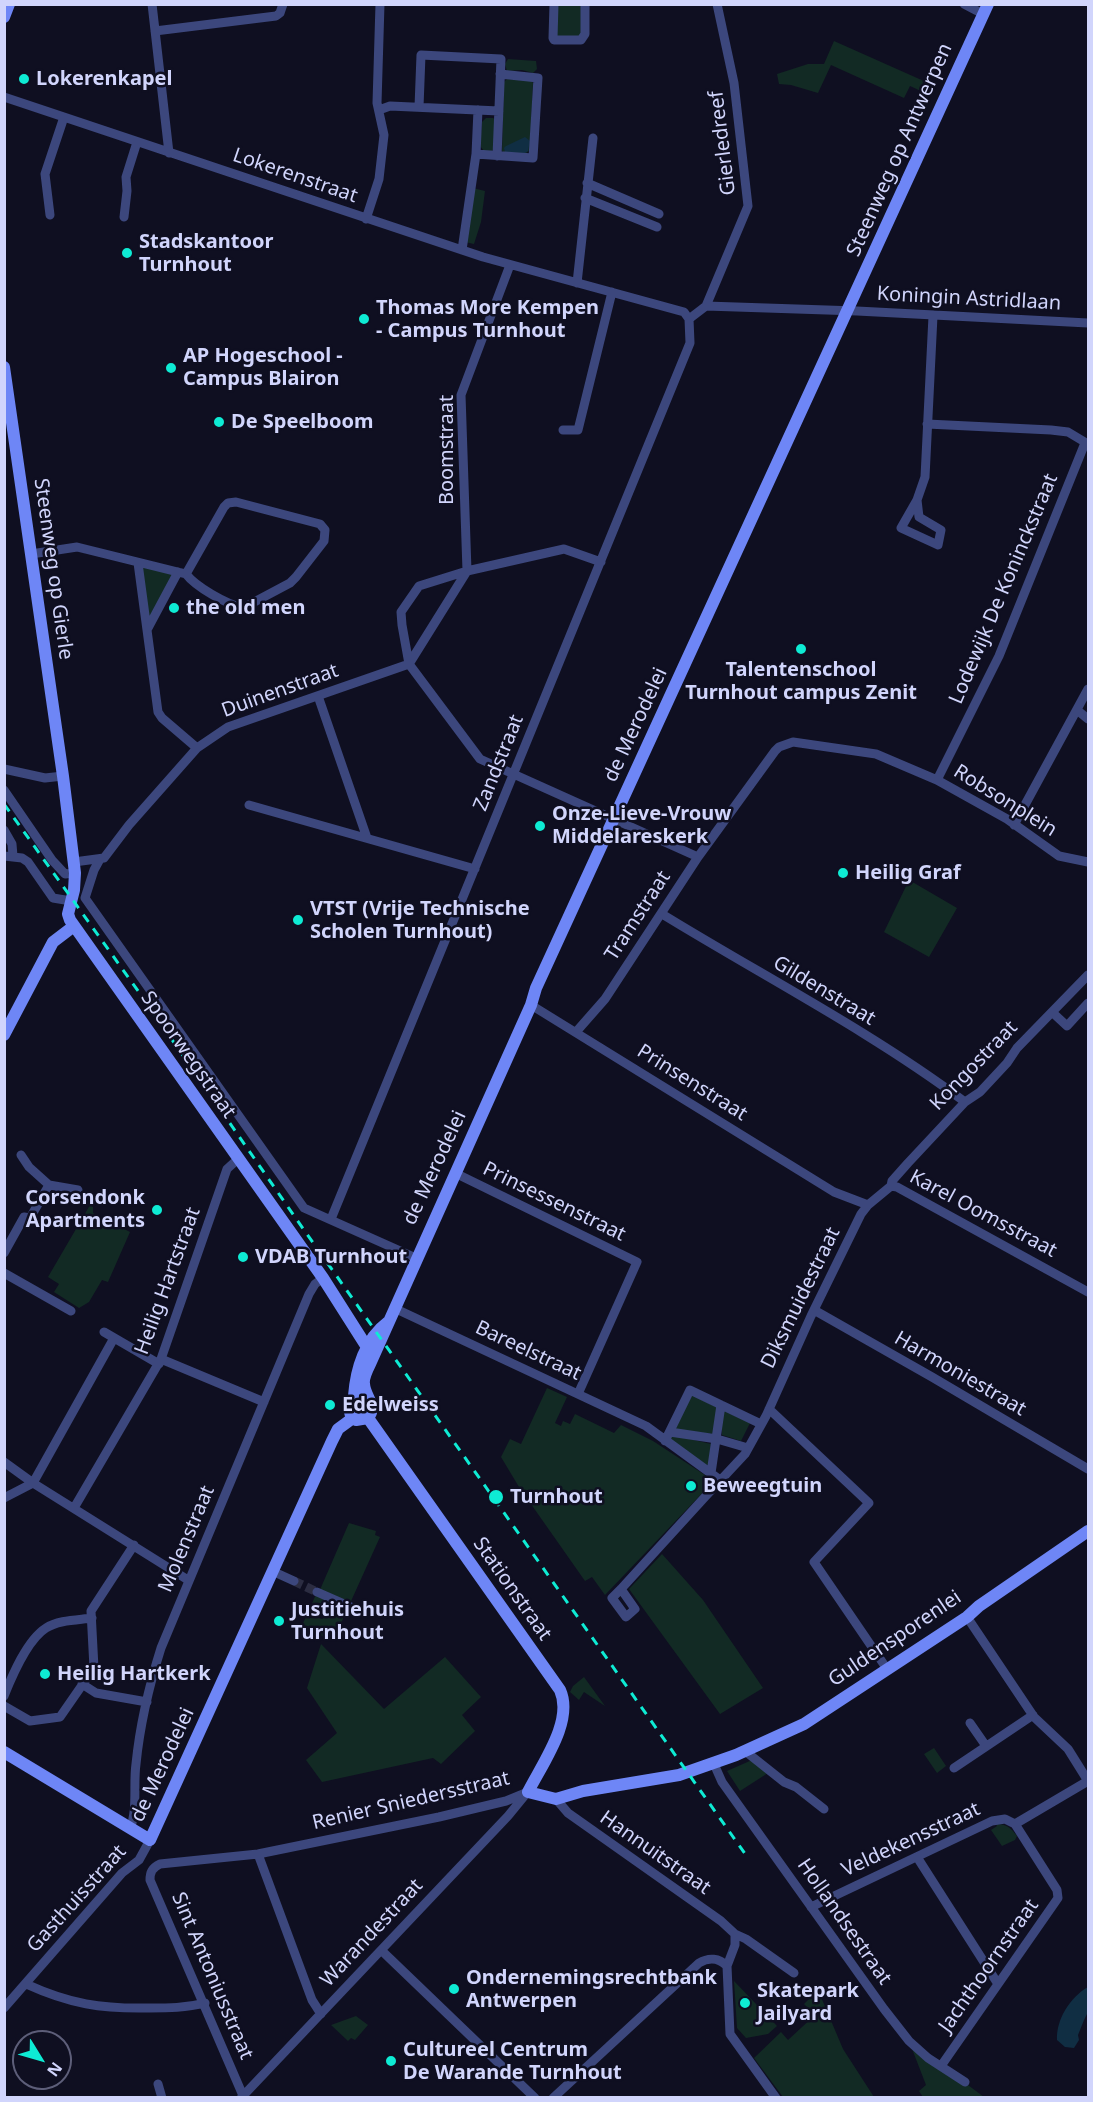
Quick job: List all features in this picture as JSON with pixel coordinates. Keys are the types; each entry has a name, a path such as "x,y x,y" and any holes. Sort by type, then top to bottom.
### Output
{"street":[{"path":"4,17 9,4"},
{"path":"152,4 169,153"},
{"path":"155,31 276,16 280,13 283,4"},
{"path":"366,219 379,179 384,135 379,110 380,4"},
{"path":"554,4 553,38 577,42 585,34 585,4"},
{"name":"Gierledreef","path":"711,306 748,206 734,83 717,4"},
{"path":"964,4 986,9"},
{"name":"Steenweg op Antwerpen","path":"848,311 986,9"},
{"path":"419,107 421,55 501,58 497,156"},
{"path":"476,154 533,158 538,78 500,74"},
{"name":"Lokerenstraat","path":"4,97 462,250 684,312 689,319"},
{"path":"379,110 390,106 499,111"},
{"path":"462,250 476,154 478,110"},
{"path":"50,215 45,174 64,117"},
{"path":"577,283 593,138"},
{"path":"124,217 128,191 126,177 137,142"},
{"path":"587,183 659,214"},
{"path":"585,198 657,227"},
{"name":"Boomstraat","path":"467,571 461,395 510,265"},
{"path":"563,430 578,430 612,292"},
{"path":"689,319 711,306 848,311"},
{"name":"Koningin Astridlaan","path":"848,311 1089,323"},
{"name":"de Merodelei","path":"150,1840 336,1433 341,1426 353,1418 349,1408 354,1399 354,1385 367,1354 388,1322 531,1005 540,977 599,847 615,818 848,311"},
{"path":"917,500 919,517 941,530 938,546 901,528 917,500 925,477 933,316"},
{"name":"Zandstraat","path":"331,1219 690,343 689,319"},
{"name":"Steenweg op Gierle","path":"4,367 75,867 72,901"},
{"path":"927,424 1068,432 1087,443"},
{"name":"Lodewijk De Koninckstraat","path":"937,780 999,656 1087,443"},
{"path":"31,554 77,547 182,573 234,606 243,608 296,578 324,541 326,531 320,524 236,502 228,503 224,507 182,573 147,630"},
{"path":"601,562 564,549 467,571 420,586 401,612 409,664 480,759 698,857"},
{"path":"138,562 158,712 197,748"},
{"path":"409,664 467,571"},
{"name":"Duinenstraat","path":"331,1219 304,1208 85,898 100,859 104,858 129,825 197,748 228,727 409,664"},
{"path":"1014,825 1089,689"},
{"path":"318,696 367,838"},
{"path":"1077,710 1089,719"},
{"name":"Tramstraat","path":"576,1032 605,999 698,857 775,751 793,742 876,754 937,780"},
{"path":"4,769 45,778 63,776"},
{"name":"Robsonplein","path":"937,780 1007,819 1059,856 1089,862"},
{"path":"4,790 52,860 65,874 75,867 100,859"},
{"path":"249,805 475,869"},
{"path":"4,830 12,844 9,856 22,858 28,862 53,898 72,901 68,914 74,927 52,942 4,1035"},
{"name":"Gildenstraat","path":"662,915 836,1017 937,1081 965,1102"},
{"name":"Spoorwegstraat","path":"74,927 323,1278 346,1314 367,1354"},
{"name":"Kongostraat","path":"868,1205 891,1186 892,1181 903,1168 965,1102 980,1092 1017,1048 1086,981"},
{"path":"1053,1013 1067,1026 1089,1003"},
{"name":"Prinsenstraat","path":"531,1005 834,1192 868,1205"},
{"path":"21,1155 29,1167 50,1185 78,1191"},
{"name":"Heilig Hartstraat","path":"74,1508 160,1361 227,1169 238,1159"},
{"name":"Prinsessenstraat","path":"455,1173 637,1262 578,1394"},
{"path":"4,1253 24,1217 30,1218 50,1185"},
{"name":"Karel Oomsstraat","path":"891,1186 897,1187 1089,1292"},
{"name":"Diksmuidestraat","path":"621,1588 748,1448 769,1409 861,1214 868,1205"},
{"path":"331,1219 416,1258"},
{"path":"4,1273 71,1311"},
{"name":"Molenstraat","path":"130,1829 134,1819 134,1781 138,1747 161,1648 309,1294 315,1284 323,1278"},
{"name":"Bareelstraat","path":"394,1308 668,1436 720,1480"},
{"name":"Harmoniestraat","path":"814,1310 1089,1469"},
{"path":"104,1332 160,1361 264,1402"},
{"path":"4,1498 33,1483 114,1338"},
{"name":"de Merodelei","path":"367,1354 364,1386 372,1411 368,1418"},
{"path":"748,1448 717,1439 668,1436 690,1390 761,1424"},
{"path":"354,1399 362,1397 370,1401"},
{"path":"711,1473 721,1405"},
{"path":"769,1409 869,1503 814,1562 887,1669"},
{"path":"353,1418 360,1420 368,1418"},
{"name":"Stationstraat","path":"368,1418 563,1696 564,1714 559,1731 528,1792"},
{"path":"4,1462 33,1483 189,1580"},
{"name":"Guldensporenlei","path":"714,1764 804,1724 967,1617 979,1606 1089,1531"},
{"path":"4,1706 30,1721 60,1717 94,1668 92,1611 134,1545"},
{"path":"272,1571 294,1581"},
{"path":"317,1592 358,1610"},
{"path":"967,1617 1033,1715 1068,1749 1089,1781 1015,1824"},
{"path":"4,1696 9,1672 46,1628 55,1623 92,1618"},
{"path":"82,1684 96,1694 147,1702"},
{"path":"954,1768 1033,1715"},
{"path":"970,1723 986,1746"},
{"path":"746,1751 784,1782 796,1787 824,1809"},
{"path":"4,1752 150,1840"},
{"path":"556,1799 583,1791 679,1775 714,1764"},
{"name":"Hollandsestraat","path":"714,1764 722,1782 884,2010 909,2041 965,2082"},
{"name":"Renier Sniedersstraat","path":"150,1871 160,1864 258,1854 439,1817 506,1801 528,1792 556,1799"},
{"name":"Warandestraat","path":"243,2097 528,1792"},
{"name":"Hannuitstraat","path":"556,1799 568,1813 722,1921 735,1934 746,1939 794,1973"},
{"name":"Veldekensstraat","path":"811,1907 992,1821 1005,1819 1015,1824"},
{"name":"Jachthoornstraat","path":"941,2066 1058,1898 1057,1890 1015,1824"},
{"name":"Gasthuisstraat","path":"4,2008 122,1873 139,1860 150,1840"},
{"path":"258,1854 312,2000 321,2014"},
{"path":"917,1857 990,1968 998,1984"},
{"name":"Sint Antoniusstraat","path":"150,1871 150,1880 205,2003 243,2097"},
{"path":"735,1934 735,1945 727,1966 730,2034 776,2097"},
{"path":"381,1950 535,2097"},
{"path":"553,2097 699,1963 705,1959 712,1959 723,1962 727,1966"},
{"path":"26,1984 65,2000 104,2008 174,2008 205,2003"},
{"path":"158,2084 162,2097"}],"green space":[{"path":"554,5 585,5 583,37 554,40"},
{"path":"834,41 926,82 923,92 910,86 904,98 831,65 818,93 779,84 777,74 808,64 824,64"},
{"path":"508,59 536,61 537,69 533,73 522,70 507,71 505,64"},
{"path":"507,79 532,81 533,83 530,150 525,154 502,151 504,82"},
{"path":"486,118 496,120 497,144 492,151 484,151 480,146 482,122"},
{"path":"473,188 485,191 481,222 474,244 465,242"},
{"path":"139,564 174,574 148,621"},
{"path":"909,880 957,908 929,957 884,932"},
{"path":"90,1205 93,1207 93,1213 130,1232 108,1282 102,1280 89,1302 79,1308 54,1292 59,1284 48,1277"},
{"path":"547,1388 567,1397 555,1423 561,1426 563,1421 570,1424 575,1414 614,1433 621,1425 653,1441 708,1477 710,1485 605,1595 592,1577 585,1581 519,1487 501,1457 510,1439 521,1444"},
{"path":"692,1395 718,1408 713,1434 674,1430"},
{"path":"722,1410 750,1423 741,1441 722,1435"},
{"path":"672,1435 711,1444 709,1467 670,1439"},
{"path":"349,1523 376,1531 375,1535 380,1537 333,1641 301,1627 307,1615 322,1619 327,1616 332,1607 323,1604 322,1610 319,1611 310,1608"},
{"path":"662,1554 703,1600 763,1688 720,1714 629,1589"},
{"path":"321,1644 384,1709 445,1657 481,1697 462,1715 475,1731 441,1764 433,1758 322,1782 306,1760 337,1733 307,1688"},
{"path":"584,1677 605,1706 584,1692 579,1700 570,1692 573,1686"},
{"path":"934,1748 946,1766 937,1773 924,1754"},
{"path":"752,1760 768,1773 740,1791 727,1771"},
{"path":"996,1824 1011,1829 1017,1836 1015,1840 1002,1846 991,1830 997,1826"},
{"name":"Skatepark Jailyard","path":"734,1981 777,2026 768,2034 746,2038 737,2028"},
{"path":"818,1990 843,2049 874,2097 783,2097 754,2058 781,2032 788,2040 815,2015 804,2004"},
{"path":"356,2016 368,2025 355,2040 351,2038 348,2041 331,2025"},
{"path":"909,2041 984,2097 923,2097 919,2091 926,2085"}],"water":[{"path":"525,137 530,141 528,151 525,153 505,152 506,146"},
{"path":"1088,1987 1088,2012 1078,2035 1079,2040 1074,2048 1065,2047 1057,2040 1062,2017 1075,1997"}],"tunnel":[{"path":"294,1581 317,1592"}],"railway":[{"path":"4,804 748,1858"}],"place":[{"name":"Lokerenkapel","path":"24,79"},
{"name":"Stadskantoor Turnhout","path":"127,253"},
{"name":"Thomas More Kempen - Campus Turnhout","path":"364,319"},
{"name":"AP Hogeschool - Campus Blairon","path":"171,368"},
{"name":"De Speelboom","path":"219,422"},
{"name":"the old men","path":"174,608"},
{"name":"Talentenschool Turnhout campus Zenit","path":"801,649"},
{"name":"Onze-Lieve-Vrouw Middelareskerk","path":"540,826"},
{"name":"Heilig Graf","path":"843,873"},
{"name":"VTST (Vrije Technische Scholen Turnhout)","path":"298,920"},
{"name":"Corsendonk Apartments","path":"157,1210"},
{"name":"VDAB Turnhout","path":"243,1257"},
{"name":"Edelweiss","path":"330,1405"},
{"name":"Beweegtuin","path":"691,1486"},
{"name":"Turnhout","path":"496,1497"},
{"name":"Justitiehuis Turnhout","path":"279,1621"},
{"name":"Heilig Hartkerk","path":"45,1674"},
{"name":"Ondernemingsrechtbank Antwerpen","path":"454,1989"},
{"name":"Skatepark Jailyard","path":"745,2003"},
{"name":"Cultureel Centrum De Warande Turnhout","path":"391,2061"}]}
